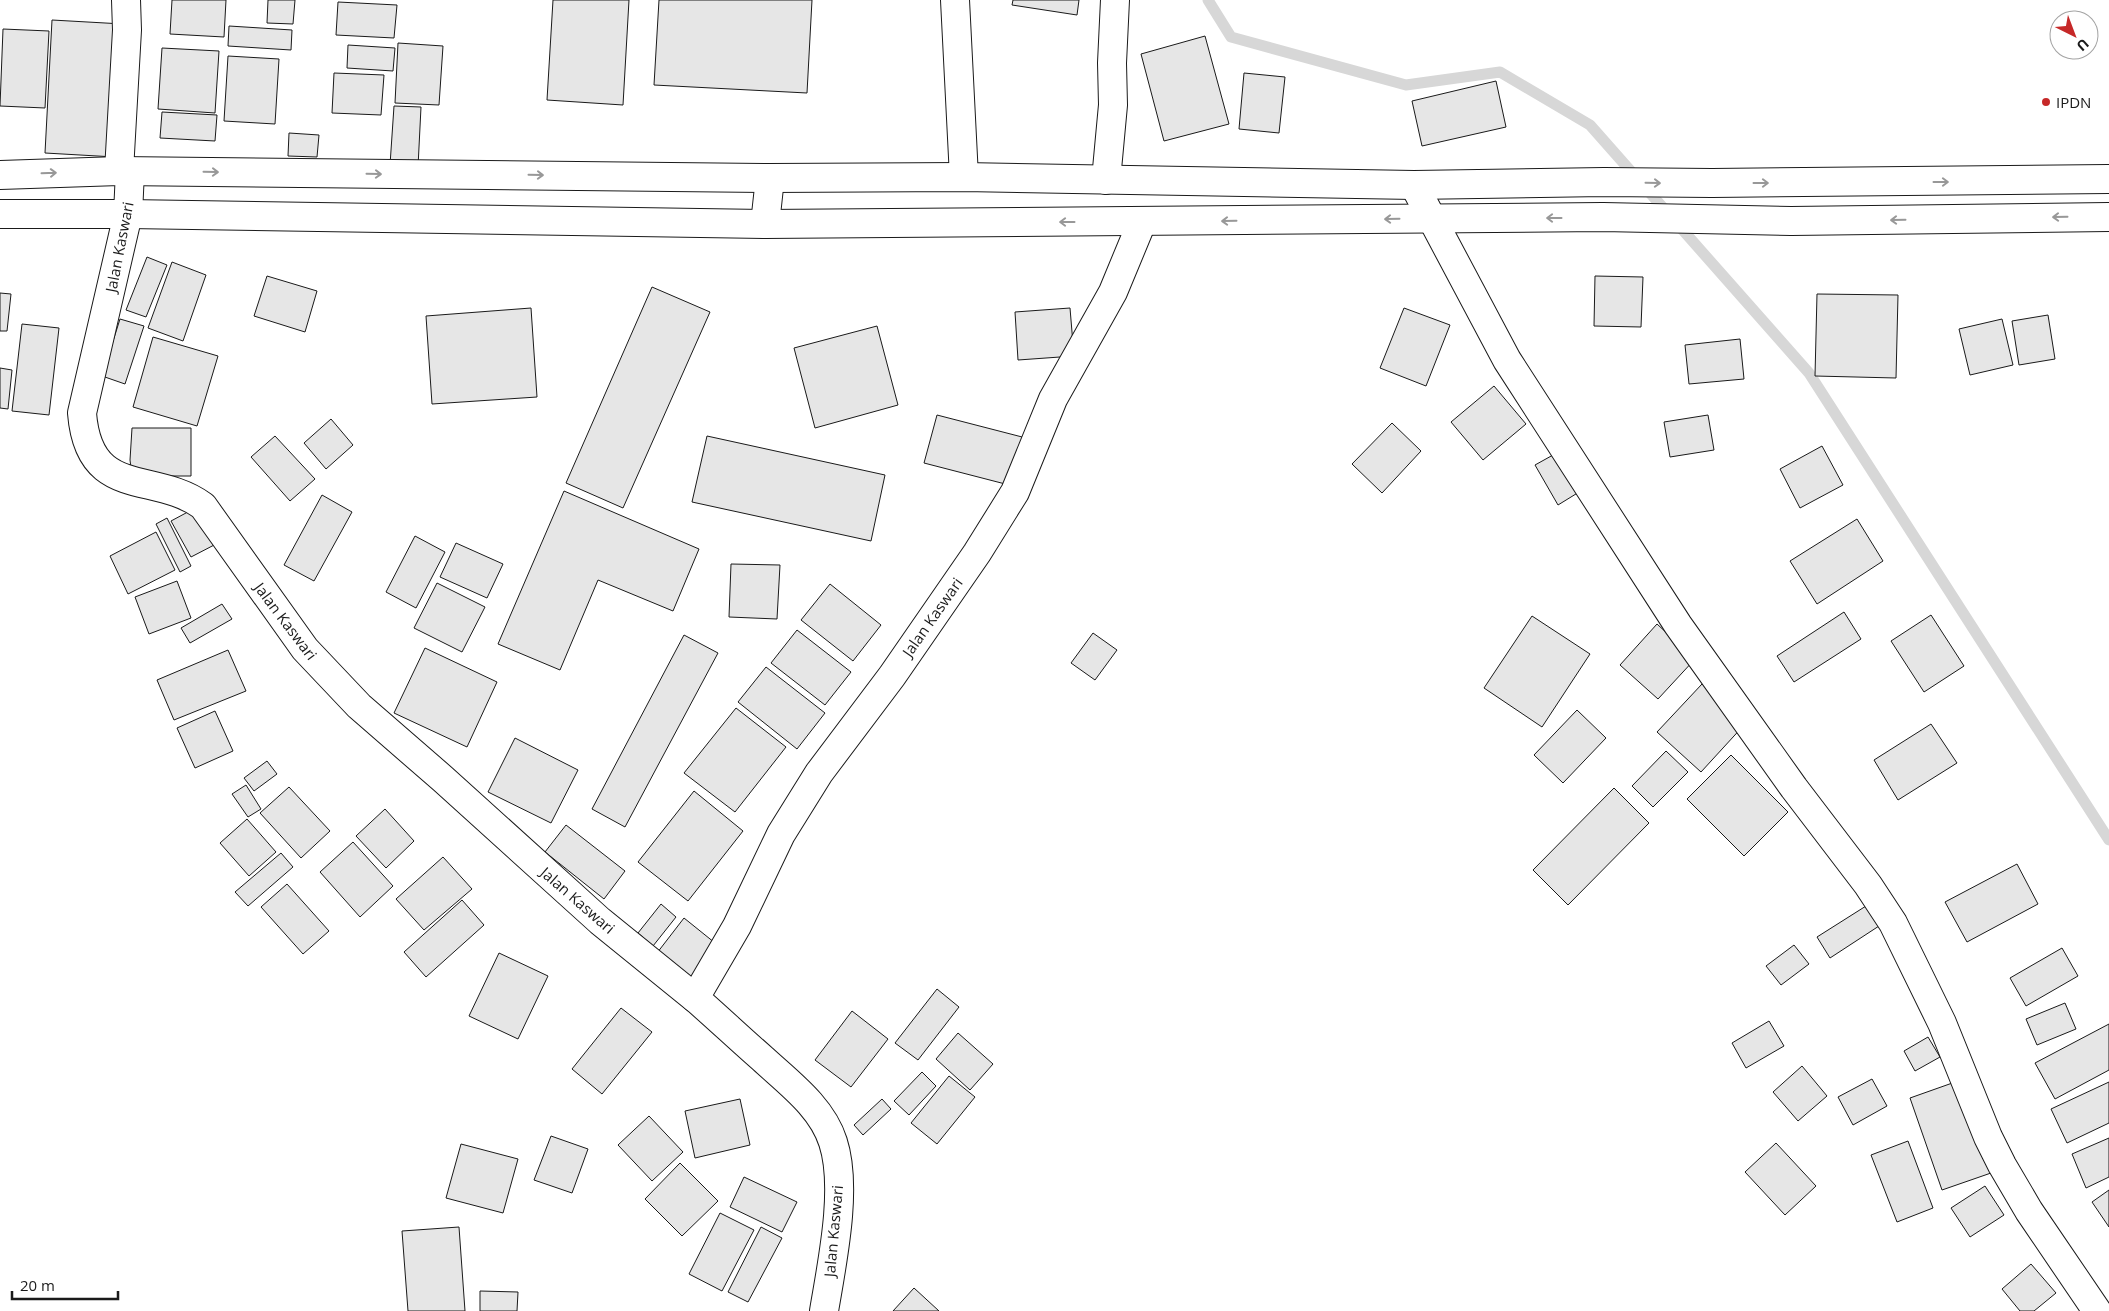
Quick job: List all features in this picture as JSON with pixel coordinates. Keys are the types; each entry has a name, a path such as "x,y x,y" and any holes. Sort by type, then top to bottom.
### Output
{"main road":[{"name":"Jalan Kaswari","path":"126,0 125,171 128,214 82,413 83,429 95,457 120,478 181,494 203,506 305,649 359,706 444,779 600,921 695,998 804,1096 828,1129 833,1142 838,1174 839,1202 824,1311"},
{"path":"955,0 964,177"},
{"path":"1106,180 1113,104 1112,63 1115,0"},
{"path":"0,175 125,171 770,178 964,177 1414,186 1604,182 1712,183 2109,179"},
{"path":"765,224 770,178"},
{"path":"1414,186 1508,360 1678,625 1794,788 1868,885 1893,923 1942,1023 1988,1137 2002,1165 2029,1212 2097,1311"},
{"path":"0,214 128,214 765,224 1431,218 1791,221 2109,217"},
{"name":"Jalan Kaswari","path":"695,998 737,926 781,834 819,772 892,676 977,553 1015,492 1053,399 1113,292 1142,222"}],"building":[{"path":"172,0 226,0 224,37 170,34"},
{"path":"268,0 295,0 293,24 267,23"},
{"path":"553,0 629,0 623,105 547,100"},
{"path":"659,0 812,0 807,93 654,85"},
{"path":"1013,0 1079,0 1077,15 1012,5"},
{"path":"338,2 397,5 394,38 336,35"},
{"path":"52,20 123,24 115,157 45,153"},
{"path":"229,26 292,30 291,50 228,46"},
{"path":"3,29 49,31 45,108 0,106"},
{"path":"1205,36 1229,124 1164,141 1141,54"},
{"path":"398,43 443,46 439,105 395,103"},
{"path":"348,45 395,48 393,71 347,68"},
{"path":"162,48 219,51 215,113 158,109"},
{"path":"228,56 279,59 275,124 224,121"},
{"path":"334,73 384,75 381,115 332,113"},
{"path":"1244,73 1285,77 1279,133 1239,129"},
{"path":"1496,81 1506,127 1422,146 1412,101"},
{"path":"394,106 421,107 418,167 390,165"},
{"path":"162,112 217,115 215,141 160,138"},
{"path":"289,133 319,135 317,157 288,156"},
{"path":"147,257 167,265 146,317 126,310"},
{"path":"172,262 206,275 183,341 148,328"},
{"path":"267,276 317,291 305,332 254,316"},
{"path":"1595,276 1643,277 1641,327 1594,326"},
{"path":"652,287 710,312 623,508 566,483"},
{"path":"0,293 11,294 7,331 0,331"},
{"path":"1817,294 1898,295 1896,378 1815,376"},
{"path":"531,308 537,397 432,404 426,316"},
{"path":"1070,308 1074,356 1018,360 1015,312"},
{"path":"1404,308 1450,325 1426,386 1380,368"},
{"path":"2048,315 2055,359 2019,365 2012,321"},
{"path":"120,319 144,326 125,384 102,376"},
{"path":"2002,319 2013,365 1970,375 1959,329"},
{"path":"22,324 59,328 49,415 12,411"},
{"path":"877,326 898,405 815,428 794,348"},
{"path":"153,337 218,356 197,426 133,407"},
{"path":"1740,339 1744,379 1689,384 1685,345"},
{"path":"0,368 12,370 8,409 0,408"},
{"path":"1494,386 1526,424 1483,460 1451,422"},
{"path":"937,415 1026,438 1013,486 924,463"},
{"path":"1708,415 1714,450 1670,457 1664,422"},
{"path":"331,419 353,445 326,469 304,443"},
{"path":"1392,423 1421,451 1382,493 1352,464"},
{"path":"132,428 191,428 191,476 132,476 130,460"},
{"path":"275,436 315,479 290,501 251,457"},
{"path":"707,436 885,475 871,541 692,502"},
{"path":"1822,446 1843,485 1800,508 1780,469"},
{"path":"1562,450 1584,489 1558,505 1535,465"},
{"path":"564,491 699,549 673,611 598,580 560,670 498,644"},
{"path":"322,495 352,512 314,581 284,565"},
{"path":"199,506 218,543 191,557 171,521"},
{"path":"167,518 191,566 180,572 156,524"},
{"path":"1857,519 1883,561 1817,604 1790,561"},
{"path":"156,532 175,570 128,594 110,556"},
{"path":"415,536 445,552 416,608 386,592"},
{"path":"456,543 503,564 487,598 440,577"},
{"path":"731,564 780,565 777,619 729,617"},
{"path":"177,581 191,618 149,634 135,597"},
{"path":"437,583 485,607 462,652 414,628"},
{"path":"830,584 881,625 853,661 801,620"},
{"path":"222,604 232,619 190,643 181,628"},
{"path":"1844,612 1861,639 1794,682 1777,656"},
{"path":"1931,615 1964,666 1924,692 1891,641"},
{"path":"1532,616 1590,654 1542,727 1484,688"},
{"path":"1657,624 1695,659 1658,699 1620,665"},
{"path":"797,630 851,672 825,705 771,663"},
{"path":"1093,633 1117,650 1095,680 1071,663"},
{"path":"684,635 718,653 625,827 592,809"},
{"path":"425,648 497,682 467,747 394,713"},
{"path":"228,650 246,691 174,720 157,680"},
{"path":"766,667 825,713 797,749 738,702"},
{"path":"1702,684 1745,724 1701,772 1657,732"},
{"path":"736,708 786,747 735,812 684,773"},
{"path":"1577,710 1606,738 1563,783 1534,755"},
{"path":"215,711 233,751 195,768 177,728"},
{"path":"1931,724 1957,763 1898,800 1874,760"},
{"path":"515,738 578,770 551,823 488,792"},
{"path":"1666,751 1688,772 1653,807 1632,786"},
{"path":"1731,755 1788,812 1744,856 1687,799"},
{"path":"267,761 277,774 254,791 244,778"},
{"path":"246,785 261,809 248,817 232,794"},
{"path":"289,787 330,831 301,858 260,813"},
{"path":"1614,788 1649,823 1568,905 1533,870"},
{"path":"694,791 743,831 688,901 638,862"},
{"path":"385,809 414,841 386,868 356,836"},
{"path":"247,819 276,852 249,876 220,843"},
{"path":"566,825 625,871 604,899 545,852"},
{"path":"353,842 393,886 360,917 320,872"},
{"path":"281,853 293,867 248,906 235,892"},
{"path":"443,857 472,889 424,930 396,899"},
{"path":"2017,864 2038,904 1967,942 1945,902"},
{"path":"287,884 329,931 303,954 261,907"},
{"path":"462,900 484,925 426,977 404,952"},
{"path":"661,904 676,917 653,946 638,933"},
{"path":"1866,906 1879,926 1830,958 1817,937"},
{"path":"684,918 720,947 692,981 657,953"},
{"path":"1794,945 1809,964 1781,985 1766,966"},
{"path":"2062,948 2078,976 2026,1006 2010,978"},
{"path":"499,953 548,976 518,1039 469,1016"},
{"path":"937,989 959,1007 918,1060 895,1043"},
{"path":"2065,1003 2076,1029 2037,1045 2026,1019"},
{"path":"621,1008 652,1032 602,1094 572,1069"},
{"path":"852,1011 888,1039 851,1087 815,1060"},
{"path":"1769,1021 1784,1046 1746,1068 1732,1043"},
{"path":"2109,1024 2109,1070 2055,1099 2035,1063"},
{"path":"958,1033 993,1064 970,1090 936,1059"},
{"path":"1928,1037 1940,1057 1915,1071 1904,1051"},
{"path":"1802,1066 1827,1096 1798,1121 1773,1092"},
{"path":"922,1072 936,1086 909,1115 894,1101"},
{"path":"949,1076 975,1097 937,1144 911,1123"},
{"path":"1872,1079 1887,1106 1853,1125 1838,1097"},
{"path":"1958,1081 1991,1173 1942,1190 1910,1098"},
{"path":"2109,1082 2109,1123 2067,1143 2051,1109"},
{"path":"740,1099 750,1145 695,1158 685,1111"},
{"path":"882,1099 891,1109 863,1135 854,1125"},
{"path":"649,1116 683,1152 652,1181 618,1145"},
{"path":"551,1136 588,1149 572,1193 534,1180"},
{"path":"2109,1138 2109,1177 2086,1188 2072,1154"},
{"path":"1908,1141 1933,1208 1897,1222 1871,1155"},
{"path":"1776,1143 1816,1186 1785,1215 1745,1172"},
{"path":"461,1144 518,1159 503,1213 446,1198"},
{"path":"680,1163 718,1201 682,1236 645,1199"},
{"path":"744,1177 797,1202 782,1232 730,1207"},
{"path":"1985,1186 2004,1215 1970,1237 1951,1208"},
{"path":"2109,1190 2109,1227 2092,1202"},
{"path":"720,1213 754,1230 722,1291 689,1274"},
{"path":"459,1227 465,1311 408,1311 402,1231"},
{"path":"761,1227 782,1238 748,1302 728,1292"},
{"path":"2031,1264 2056,1293 2034,1311 2020,1311 2002,1289"},
{"path":"914,1288 939,1311 893,1311"},
{"path":"480,1291 518,1292 517,1311 480,1311"}],"waterway":[{"path":"1208,0 1231,37 1406,85 1500,72 1590,125 1809,373 2109,840"}],"place":[{"name":"IPDN","path":"2046,102"}]}
